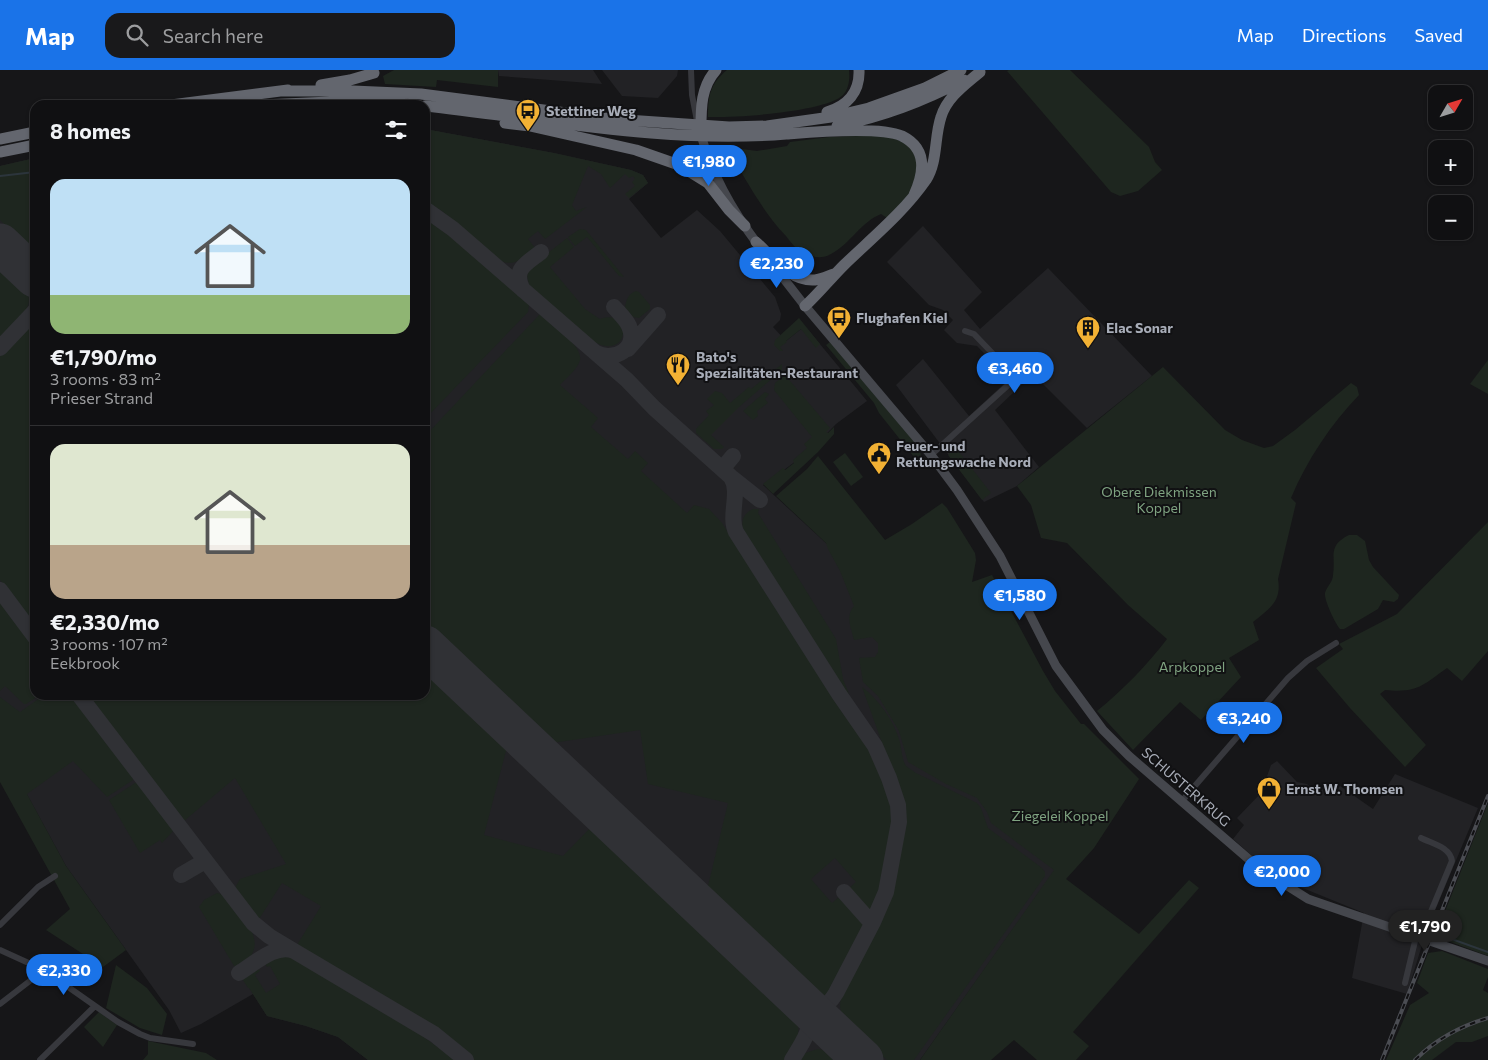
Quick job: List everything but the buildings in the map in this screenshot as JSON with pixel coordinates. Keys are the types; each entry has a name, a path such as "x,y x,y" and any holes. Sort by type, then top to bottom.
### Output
{"highway":[{"path":"700,135 702,95 709,78 716,70"},
{"path":"806,120 847,102 858,86 859,70"},
{"path":"430,106 616,130 717,131 831,117 869,108 899,98 961,70"},
{"path":"813,132 870,119 901,109 931,97 981,71"},
{"path":"805,306 914,195 930,172 936,151 940,118 948,102 981,71"},
{"path":"210,100 350,80 378,72"},
{"path":"280,91 352,91 421,94 612,119 676,130"},
{"path":"448,108 471,117 530,126 636,150 679,165 693,172 715,190 729,210 745,226"},
{"path":"717,131 749,137 813,132 875,131 904,137 914,145 922,160 922,175 914,195"},
{"path":"0,139 30,133"},
{"path":"0,152 30,145"},
{"path":"756,242 787,272 797,277 814,280 836,273"}],"street":[{"path":"691,70 692,95 700,135"},
{"name":"SCHUSTERKRUG","path":"700,135 721,185 756,242 805,306 931,455 958,490 1000,556 1056,666 1103,730 1145,772 1259,868 1308,899 1488,961"},
{"path":"931,455 1016,378 974,334 965,331"},
{"path":"1181,802 1288,678 1307,662 1336,643"},
{"path":"1405,983 1418,938 1452,861 1448,850 1421,838"},
{"path":"0,923 38,886 55,876"},
{"path":"0,950 44,970 123,1025 150,1038 193,1044"},
{"path":"0,1004 44,970"},
{"path":"40,1060 95,1006"}],"shaded area":[{"path":"498,70 593,70 602,84 499,76"},
{"path":"602,70 678,70 677,76 658,98 622,96"},
{"path":"430,130 554,153 631,170 643,175 648,183 629,199 661,238 697,210 720,231 775,297 781,314 780,320 773,327 786,341 801,329 810,332 867,401 836,424 812,449 763,485 853,568 1055,870 920,1060 368,1060 338,1037 267,1016 253,994 201,1024 181,1033 169,1010 66,866 17,776 0,731 0,166 30,159 30,700 430,700"},
{"path":"923,226 982,292 964,310 980,329 1048,268 1152,376 1087,428 1033,374 995,410 1039,467 1017,486 984,502 896,385 923,359 969,416 1006,382 1006,376 977,346 957,343 944,330 953,320 943,310 929,305 887,262"},
{"path":"1277,761 1297,782 1307,784 1316,792 1326,788 1334,794 1340,786 1373,809 1395,774 1478,808 1426,932 1407,994 1352,978 1364,913 1288,882 1266,868 1233,839 1244,825 1237,818 1261,793 1271,765"}],"green space":[{"path":"394,70 498,70 498,87 437,80 436,87 385,84 383,76"},
{"path":"727,70 849,70 849,80 847,90 843,95 818,106 779,113 708,117 711,91 717,80"},
{"path":"1070,70 1149,147 1155,162 1162,170 1138,191 1120,196 1111,192 1007,71"},
{"path":"430,130 554,153 631,170 643,175 648,183 629,198 625,194 635,186 632,182 635,179 633,176 629,178 625,174 610,188 601,174 588,166 572,205 576,211 587,207 545,239 538,231 528,239 535,248 520,260 511,263 501,261 442,211 430,204"},
{"path":"884,135 908,144 919,163 911,193 887,218 881,214 867,222 838,250 827,256 819,257 806,254 792,244 754,193 727,147 757,151 787,146 790,142 829,137"},
{"path":"30,159 30,249 0,220 0,166"},
{"path":"430,222 459,243 529,304 528,312 430,414"},
{"path":"580,229 586,230 624,277 619,276 587,237 575,246 568,237"},
{"path":"567,238 574,247 550,267 585,309 600,319 610,317 618,320 622,326 623,334 621,341 615,345 605,346 592,341 529,285 527,276 529,268"},
{"path":"0,266 26,291 29,297 26,311 0,340"},
{"path":"636,291 650,305 650,309 639,318 633,317 625,308 628,298"},
{"path":"540,314 572,341 580,354 577,367 560,385 598,418 591,427 628,459 635,451 648,463 641,471 687,513 694,505 709,509 722,523 842,712 871,749 891,800 893,815 885,875 872,911 867,911 847,890 856,882 835,858 811,879 832,903 841,895 859,913 865,925 832,991 824,996 819,996 707,890 728,803 648,784 640,730 552,743 430,628 430,431"},
{"path":"799,318 820,344 816,348 801,329 780,347 783,351 780,351 774,345 775,340"},
{"path":"30,325 30,619 0,580 0,356"},
{"path":"830,342 918,446 921,455 918,462 879,413 874,403 826,345"},
{"path":"1488,360 1488,394 1470,384"},
{"path":"782,364 782,370 739,407 711,435 724,447 722,449 714,449 696,433 696,429 709,415 706,411 714,405 707,399 715,391 722,393 730,403"},
{"name":"Obere Diekmissen Koppel","path":"1163,367 1225,430 1242,440 1264,448 1273,446 1295,430 1351,383 1357,387 1359,395 1320,443 1304,470 1291,498 1296,503 1278,579 1278,594 1269,609 1253,622 1259,640 1229,658 1241,677 1201,720 1180,702 1133,750 1097,711 1134,677 1167,639 1128,605 1067,543 1041,538 1031,505 1017,486"},
{"path":"785,375 830,428 826,432 828,433 834,427 834,434 818,452 773,494 763,484 783,468 785,470 794,463 793,460 807,448 804,444 812,437 774,390 775,383"},
{"path":"765,392 769,394 765,399 768,403 757,411 758,416 753,420 743,411"},
{"path":"958,444 962,449 959,452 991,493 982,500 948,455"},
{"path":"845,453 863,477 851,486 833,462"},
{"name":"Ziegelei Koppel","path":"818,456 885,540 942,503 947,508 975,553 976,560 972,582 992,575 1055,691 1081,724 1084,724 1139,779 1094,848 1066,879 1139,934 1189,880 1199,888 1073,1032 1089,1046 1076,1060 1037,1060 1014,1040 991,1060 920,1060 1054,870 991,823 987,812 977,798 946,784 908,762 899,731 878,696 863,682 859,658 875,657 878,652 878,643 872,637 854,640 849,618 854,606 826,543 776,496 807,469"},
{"path":"753,509 759,509 758,513 836,639 843,679 849,694 847,695 743,529 744,517"},
{"path":"1488,522 1488,651 1462,681 1447,668 1419,687 1396,691 1385,690 1380,694 1426,745 1405,767 1316,668 1343,649 1339,644 1397,614"},
{"path":"1349,535 1357,535 1365,541 1369,560 1373,567 1399,595 1398,599 1394,602 1383,600 1378,609 1344,629 1340,629 1330,611 1325,593 1333,577 1335,547 1342,539"},
{"path":"0,600 30,639 30,700 32,700 24,704 5,686 0,691"},
{"path":"430,674 507,747 484,835 563,856 592,826 796,1020 798,1036 785,1060 475,1060 433,1026 297,945 321,906 282,883 259,919 236,890 236,886 240,879 286,864 235,778 184,821 92,700 430,700"},
{"path":"862,687 879,704 893,724 906,766 916,773 977,803 981,808 988,828 1045,872 1045,876 914,1060 887,1060 850,1026 840,1009 842,994 878,925 891,893 904,822 900,793"},
{"path":"0,697 20,712 37,700 76,700 134,777 133,780 107,797 73,761 27,794 66,866 126,950 103,967 46,930 70,909 0,782"},
{"path":"135,783 138,783 174,830 162,843 160,840 140,853 109,800"},
{"path":"1488,803 1488,956 1440,938 1440,924"},
{"path":"217,893 224,895 252,931 254,948 246,963 239,967 234,966 199,907 204,900"},
{"path":"1442,951 1488,969 1488,977 1483,990 1488,993 1488,1036 1472,1042 1456,1042 1432,1060 1386,1060 1410,1005 1429,993 1417,983 1428,953"},
{"path":"286,956 294,958 411,1028 456,1060 368,1060 338,1037 267,1016 243,980 258,969 260,971 255,975 266,993 280,984 270,966 267,967 265,964"},
{"path":"116,965 147,988 167,1014 162,1035 140,1028 106,1008"},
{"path":"99,1012 117,1025 103,1047 84,1027"},
{"path":"148,1041 206,1053 217,1060 143,1060 148,1054"},
{"path":"818,1049 829,1051 839,1060 798,1060 805,1053"}],"waterway":[{"path":"0,176 30,173"},
{"path":"1446,937 1488,952"}],"taxiway":[{"path":"430,213 453,229 627,380 654,408 731,477 760,500"},
{"path":"523,290 520,283 520,272 526,264 541,252"},
{"path":"596,353 610,356 617,354 628,347 631,341 629,326 614,307"},
{"path":"628,349 658,315"},
{"path":"0,348 30,316"},
{"path":"722,469 733,456"},
{"path":"731,477 735,490 733,518 736,532 839,694 875,746 898,805 899,822 886,892 873,922 829,1003 816,1007 801,1001"},
{"path":"0,590 30,630"},
{"path":"83,700 253,923 269,936 434,1034 466,1060"},
{"path":"181,875 205,861"},
{"path":"844,892 868,919 873,922"},
{"path":"239,973 273,952 287,949 294,951"},
{"path":"792,1060 808,1031 809,1017 801,1001"}],"runway":[{"path":"0,244 30,272"},
{"path":"430,651 863,1060"}],"railway":[{"path":"1382,1060 1488,796"},
{"path":"1415,1060 1449,1034 1488,1018"}],"place":[{"name":"Stettiner Weg","path":"528,132"},
{"name":"Flughafen Kiel","path":"839,339"},
{"name":"Elac Sonar","path":"1088,349"},
{"name":"Bato's Spezialitäten-Restaurant","path":"678,386"},
{"name":"Feuer- und Rettungswache Nord","path":"879,475"},
{"name":"Ernst W. Thomsen","path":"1269,810"}],"park label":[{"name":"Arpkoppel","path":"1192,667"}]}
